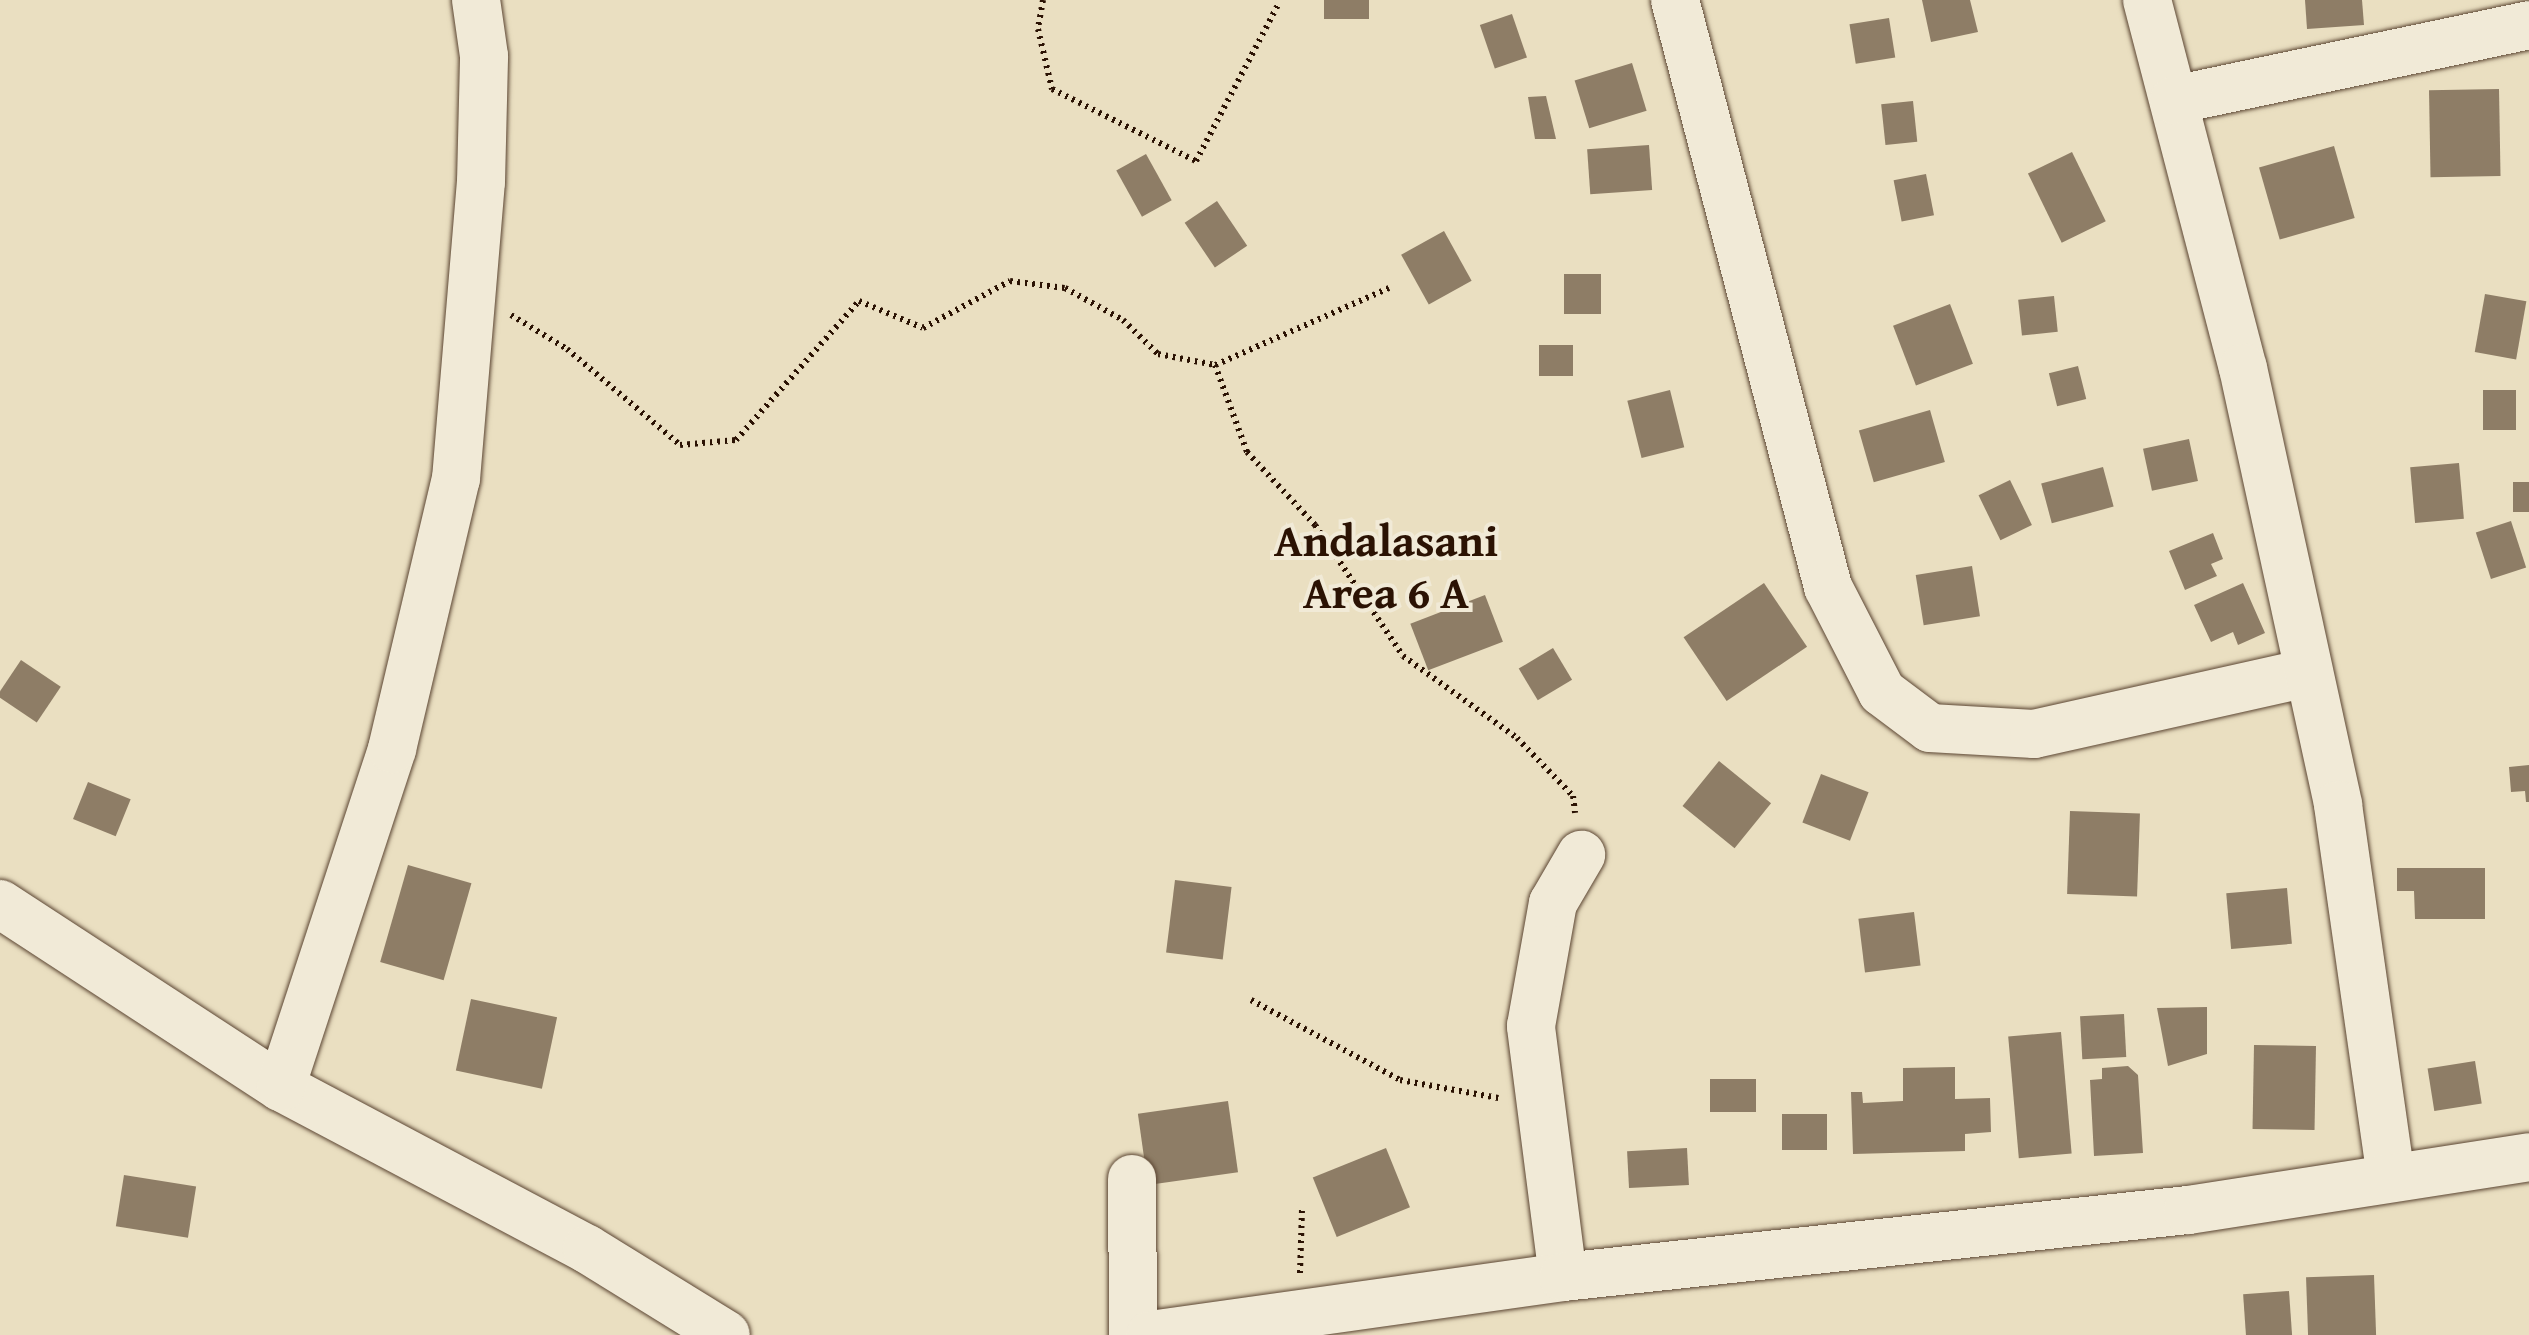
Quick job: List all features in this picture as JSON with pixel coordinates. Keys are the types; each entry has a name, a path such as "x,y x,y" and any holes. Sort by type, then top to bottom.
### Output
{"street":[{"path":"281,1087 392,749 456,478 476,294 484,56 476,0"},
{"path":"1675,0 1828,587 1882,692 1930,728 2034,734 2302,674"},
{"path":"2147,0 2243,368 2302,674 2357,908 2391,1177"},
{"path":"2174,100 2529,25"},
{"path":"1563,1277 1531,1026 1539,950 1581,855"},
{"path":"0,904 281,1087 586,1249 726,1335"},
{"path":"1152,1335 1563,1277 2188,1210 2529,1157"},
{"path":"1132,1179 1133,1335"}],"path":[{"path":"1042,0 1038,29 1052,90 1196,160 1279,3"},
{"path":"476,294 567,349 680,446 736,440 859,300 923,328 1010,281 1065,288 1123,320 1158,354 1215,365 1389,288"},
{"path":"1215,365 1247,452 1316,525 1403,656 1517,738 1573,796 1581,855"},
{"path":"1251,1000 1400,1080 1506,1100 1540,1116"}],"building":[{"path":"1324,0 1369,0 1369,19 1324,19"},
{"path":"1922,0 1970,0 1978,32 1931,42"},
{"path":"2305,0 2362,0 2364,25 2307,29"},
{"path":"1512,14 1527,57 1495,69 1480,25"},
{"path":"1889,18 1895,58 1856,64 1849,24"},
{"path":"1632,63 1647,111 1589,128 1575,81"},
{"path":"2499,89 2501,176 2431,177 2429,90"},
{"path":"1546,96 1556,139 1535,139 1528,97"},
{"path":"1913,101 1917,142 1885,145 1881,104"},
{"path":"1649,145 1652,190 1590,194 1587,149"},
{"path":"2334,146 2355,218 2280,240 2259,167"},
{"path":"2072,152 2106,221 2062,243 2028,173"},
{"path":"1146,154 1172,200 1142,217 1116,170"},
{"path":"1926,174 1934,215 1902,222 1894,180"},
{"path":"1217,201 1247,246 1215,268 1185,223"},
{"path":"1444,231 1472,281 1429,305 1401,255"},
{"path":"1564,274 1601,274 1601,314 1564,314"},
{"path":"2485,294 2526,301 2516,359 2475,352"},
{"path":"2054,296 2058,332 2022,336 2018,300"},
{"path":"1950,304 1973,364 1916,386 1893,326"},
{"path":"1539,345 1573,345 1573,376 1539,376"},
{"path":"2078,366 2086,399 2057,406 2049,373"},
{"path":"1670,390 1684,447 1642,458 1627,401"},
{"path":"2483,390 2516,390 2516,430 2483,430"},
{"path":"1930,410 1945,462 1874,482 1859,430"},
{"path":"2189,439 2198,481 2152,491 2143,449"},
{"path":"2459,463 2464,519 2415,523 2410,467"},
{"path":"2103,467 2114,507 2052,523 2041,484"},
{"path":"2010,480 2032,525 2000,540 1979,495"},
{"path":"2513,482 2529,482 2529,512 2513,512"},
{"path":"2511,521 2526,568 2491,579 2476,532"},
{"path":"2213,533 2223,559 2211,564 2217,576 2185,590 2169,551"},
{"path":"1972,566 1980,616 1924,625 1916,575"},
{"path":"1764,583 1807,647 1727,701 1684,637"},
{"path":"2243,583 2265,633 2238,645 2233,632 2211,642 2194,605"},
{"path":"1485,595 1503,642 1428,670 1410,624"},
{"path":"1553,648 1572,680 1538,700 1519,669"},
{"path":"21,660 61,687 37,722 0,698 0,691"},
{"path":"1719,761 1771,803 1735,848 1682,806"},
{"path":"2529,765 2526,802 2525,791 2511,792 2509,767"},
{"path":"1821,774 1869,792 1850,841 1802,823"},
{"path":"88,782 131,799 116,836 73,819"},
{"path":"2070,811 2140,813 2137,896 2067,894"},
{"path":"408,865 471,883 444,980 380,962"},
{"path":"2397,868 2485,868 2485,919 2415,919 2414,891 2397,891"},
{"path":"1175,880 1232,887 1223,959 1166,952"},
{"path":"2287,888 2292,944 2231,949 2226,893"},
{"path":"1914,912 1921,966 1865,972 1858,919"},
{"path":"471,999 557,1017 542,1089 456,1070"},
{"path":"2207,1007 2207,1054 2168,1066 2157,1008"},
{"path":"2124,1014 2126,1057 2082,1059 2080,1016"},
{"path":"2061,1032 2072,1154 2019,1158 2008,1037"},
{"path":"2254,1045 2316,1046 2315,1130 2253,1129"},
{"path":"2475,1061 2482,1103 2434,1111 2428,1069"},
{"path":"2128,1066 2138,1075 2143,1153 2094,1156 2090,1080 2102,1079 2102,1068"},
{"path":"1955,1067 1955,1099 1990,1098 1991,1132 1965,1134 1965,1151 1853,1154 1851,1092 1862,1092 1863,1103 1903,1101 1903,1068"},
{"path":"1710,1079 1756,1079 1756,1112 1710,1112"},
{"path":"1228,1101 1238,1172 1148,1185 1138,1114"},
{"path":"1782,1114 1827,1114 1827,1150 1782,1150"},
{"path":"1386,1148 1410,1207 1337,1237 1313,1178"},
{"path":"1687,1148 1689,1185 1629,1188 1627,1151"},
{"path":"124,1175 196,1186 188,1238 116,1226"},
{"path":"2374,1275 2376,1335 2308,1335 2306,1277"},
{"path":"2289,1291 2292,1335 2246,1335 2243,1294"}],"district":[{"name":"Andalasani Area 6 A","path":"1386,566"}]}
